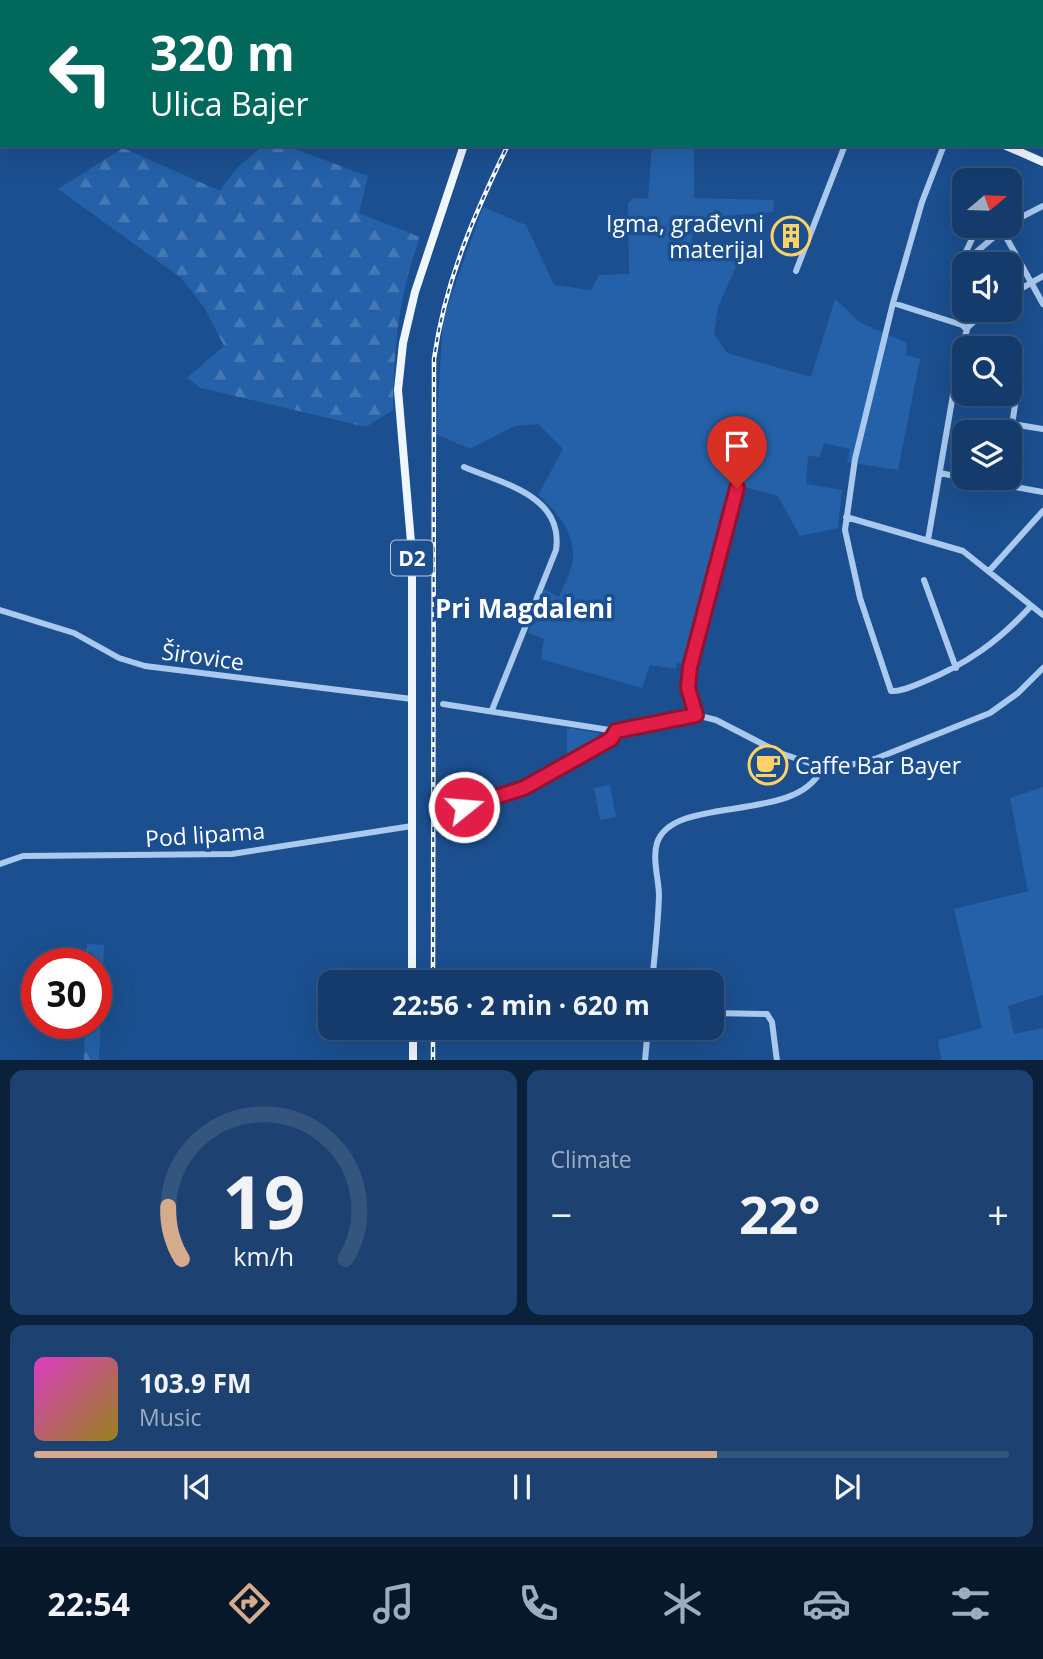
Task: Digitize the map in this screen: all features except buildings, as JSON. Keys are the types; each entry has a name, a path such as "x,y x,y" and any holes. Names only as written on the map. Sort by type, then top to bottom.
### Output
{"main road":[{"name":"D2","path":"412,970 412,554 399,424 400,366 415,292 463,147"},
{"path":"1020,149 1043,162"},
{"path":"413,1040 413,1060"}],"street":[{"path":"796,271 844,147"},
{"path":"943,147 922,202 893,303 855,459 845,530 852,571 891,691 956,668 996,642 1031,606"},
{"path":"1022,217 1043,206"},
{"path":"972,238 964,256 968,259 992,238"},
{"path":"1010,238 1043,304"},
{"path":"1022,288 1043,276"},
{"path":"893,303 967,328"},
{"path":"966,336 967,328 973,322"},
{"path":"928,540 953,406"},
{"path":"1022,426 1043,429"},
{"path":"464,467 540,503 552,513 558,535 556,550 492,710"},
{"path":"940,473 952,475"},
{"path":"1022,486 1043,492"},
{"path":"696,715 688,688 690,667 737,488"},
{"path":"990,570 1043,511"},
{"path":"846,517 963,551 1043,615"},
{"path":"924,580 956,668"},
{"name":"Širovice","path":"0,610 74,633 119,658 145,666 412,699"},
{"path":"443,704 616,731 696,715 716,720 762,746 821,770 847,768 868,762 990,713 1018,693 1043,668"},
{"path":"447,812 524,788 611,739 616,731"},
{"path":"653,970 659,894 655,857 657,843 664,831 679,821 763,804 817,779 821,770"},
{"name":"Pod lipama","path":"0,864 23,856 232,854 412,826"},
{"path":"724,1013 766,1014 772,1022 777,1060"},
{"path":"645,1060 647,1040"}],"green space":[{"path":"262,147 289,147 368,176 359,213 420,237 402,301 393,410 366,427 201,388 187,378 224,346 204,307 180,277 58,189 123,148 220,191 236,169"},
{"path":"652,147 694,147 694,198 774,200 773,212 692,219 692,257 738,262 718,307 714,334 727,353 811,377 835,299 861,323 907,343 906,355 920,359 898,470 847,462 850,449 824,443 820,457 808,456 806,484 842,490 838,528 800,536 778,496 732,484 696,617 687,665 677,663 676,669 650,665 642,688 541,659 544,639 528,633 544,589 559,597 573,559 568,531 558,515 538,495 563,449 538,424 515,426 470,449 436,434 443,319 483,207 526,225 554,285 591,290 599,275 629,274 628,204 633,198 648,199"},
{"path":"567,728 599,733 600,739 567,757"},
{"path":"610,785 616,817 600,820 594,788"},
{"path":"1043,787 1043,995 1008,1006 1014,1034 1043,1028 1043,1060 941,1060 938,1040 982,1028 954,909 1028,891 1010,798"},
{"path":"87,944 104,945 104,948 87,948"},
{"path":"85,1039 100,1039 99,1060 84,1060"}],"railway":[{"path":"433,970 434,359 453,275 507,147"},
{"path":"433,1040 433,1060"}],"place":[{"name":"Igma, građevni materijal","path":"791,236"},
{"name":"Caffe Bar Bayer","path":"768,765"}],"district":[{"name":"Pri Magdaleni","path":"524,608"}],"route":[{"path":"464,807 524,788 577,755 611,739 616,731 696,715 688,688 688,677 737,488"}]}
